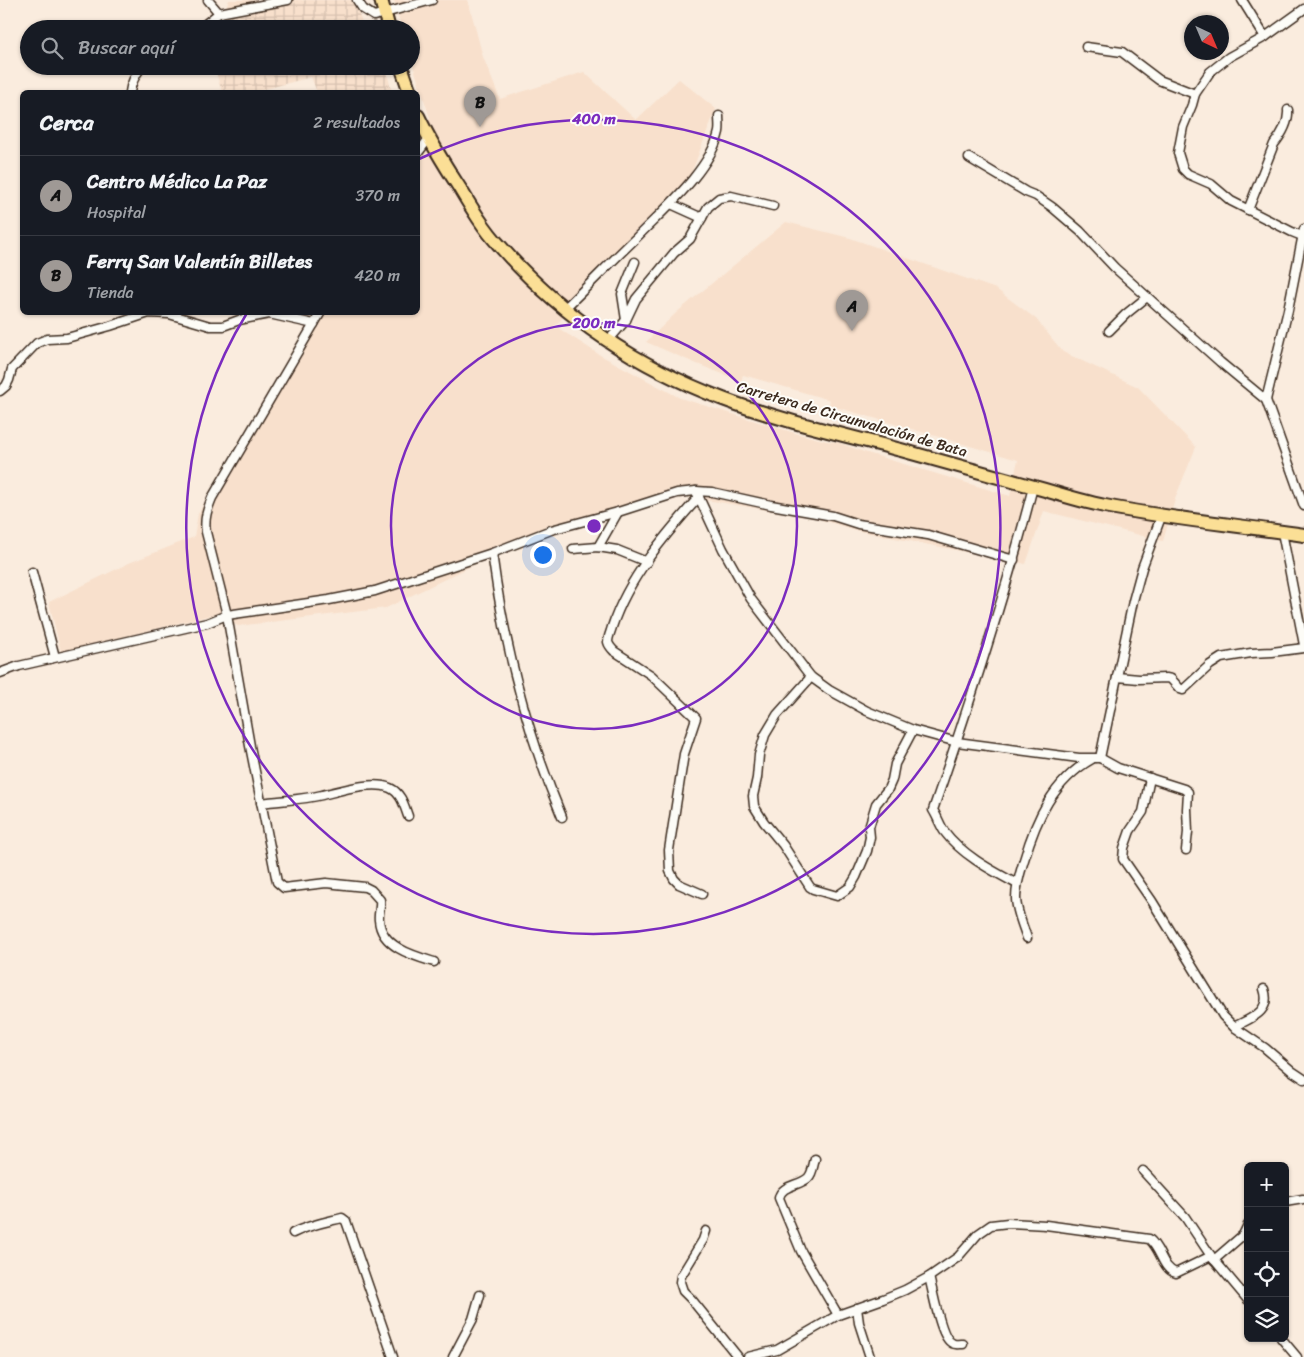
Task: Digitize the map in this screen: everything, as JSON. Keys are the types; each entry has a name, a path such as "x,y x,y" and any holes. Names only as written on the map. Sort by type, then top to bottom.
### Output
{"main road":[{"path":"381,0 386,20"},
{"path":"405,75 409,90"},
{"name":"Carretera de Circunvalación de Bata","path":"420,120 428,138 472,208 498,244 535,284 564,309 608,341 637,360 690,386 725,400 834,434 898,449 1102,505 1161,517 1304,535"}],"street":[{"path":"208,0 219,13"},
{"path":"210,20 219,13 288,0"},
{"path":"357,0 363,9 374,16 432,0"},
{"path":"1242,0 1265,37"},
{"path":"1266,400 1288,310 1303,232 1248,210 1226,198 1211,184 1188,174 1180,163 1178,153 1183,127 1195,94 1203,81 1229,57 1265,37 1304,9"},
{"path":"1086,47 1122,52 1159,80 1195,94"},
{"path":"130,90 136,75"},
{"path":"1248,210 1274,144 1280,136 1288,117 1288,110"},
{"path":"564,309 671,204 698,171 712,149 719,131 719,116"},
{"path":"420,151 428,138"},
{"path":"969,158 1052,207 1080,231 1115,268 1266,400 1304,506"},
{"path":"608,341 626,320 636,298 674,253 690,239 708,207 719,198 731,196 773,206"},
{"path":"671,204 702,218"},
{"path":"626,320 622,294 634,262"},
{"path":"1109,331 1147,296"},
{"path":"0,391 6,386 12,369 36,343 67,338 143,315"},
{"path":"185,315 196,323 223,326 239,320 263,315"},
{"path":"273,315 314,324"},
{"path":"319,315 212,498 204,520 206,532 227,615 274,874 280,886 289,888 326,883 371,890 380,900 380,926 394,946 414,956 434,962"},
{"path":"1017,884 982,865 958,845 944,831 933,810 990,640 1033,487"},
{"path":"0,673 19,666 207,623 227,615 362,594 492,553 551,530 618,512 676,493 697,494 712,492 833,516 858,524 928,535 1014,560"},
{"path":"697,494 624,597 608,640 609,646 614,651 651,675 696,718 684,754 669,850 670,871 674,879 679,884 702,894"},
{"path":"697,494 723,549 751,598 811,677 867,712 913,730 957,742 1066,757 1097,758 1118,768 1184,788 1188,792 1186,850"},
{"path":"598,546 618,512"},
{"path":"1027,938 1016,899 1017,884 1030,838 1048,800 1061,783 1071,772 1097,758 1118,677 1133,601 1142,568 1161,517"},
{"path":"1118,677 1139,679 1166,678 1171,679 1183,690 1210,665 1221,658 1304,647 1282,532"},
{"path":"573,549 598,546 617,550 647,562"},
{"path":"492,553 497,590 524,704 546,778 562,817"},
{"path":"32,572 55,658"},
{"path":"811,677 777,715 764,735 753,796 754,806 764,822 783,845 813,889 837,896 850,887 867,851 870,837 869,827 876,804 888,789 895,764 913,730"},
{"path":"1150,778 1143,812 1130,831 1124,848 1123,859 1152,901 1223,1016 1234,1027 1260,1044 1304,1080"},
{"path":"261,803 321,796 364,786 388,787 395,791 402,799 408,816"},
{"path":"1234,1027 1262,1010 1266,1004 1267,997 1264,989"},
{"path":"815,1158 812,1172 808,1178 783,1190 779,1198 801,1251 838,1315"},
{"path":"1143,1171 1186,1218 1212,1258 1245,1297"},
{"path":"1289,1201 1303,1199"},
{"path":"293,1233 304,1228 342,1218 346,1221 393,1357"},
{"path":"748,1357 779,1354 838,1315 898,1293 929,1277 958,1257 985,1228 992,1225 1008,1223 1046,1225 1149,1239 1156,1246 1173,1273 1212,1258 1244,1233"},
{"path":"706,1231 703,1240 681,1276 680,1282 683,1291 738,1357"},
{"path":"929,1277 944,1333 950,1342 963,1344"},
{"path":"453,1357 472,1319 480,1295"},
{"path":"857,1308 859,1323 870,1357"},
{"path":"1284,1342 1297,1357"}],"shaded area":[{"path":"229,0 306,0 220,20"},
{"path":"306,0 350,0 356,6 361,20 220,20"},
{"path":"394,0 468,0 483,57 500,99 584,72 636,120 679,79 716,109 687,184 555,326 600,355 680,398 795,433 837,442 864,452 1010,496 1018,460 829,405 830,400 743,375 741,381 646,342 676,313 786,222 850,238 996,289 1036,319 1063,352 1138,387 1196,447 1176,496 1163,541 1044,511 1026,564 859,531 815,518 672,496 504,550 386,608 238,626 216,614 61,652 49,602 129,563 194,537 198,514 313,315 420,315 420,140 430,118 416,75 420,75 420,20 400,20"},
{"path":"217,75 387,75 391,90 316,90 311,77 262,90 221,90"}],"place":[{"name":"Ferry San Valentín Billetes","path":"480,127"},
{"name":"Centro Médico La Paz","path":"852,331"}]}
